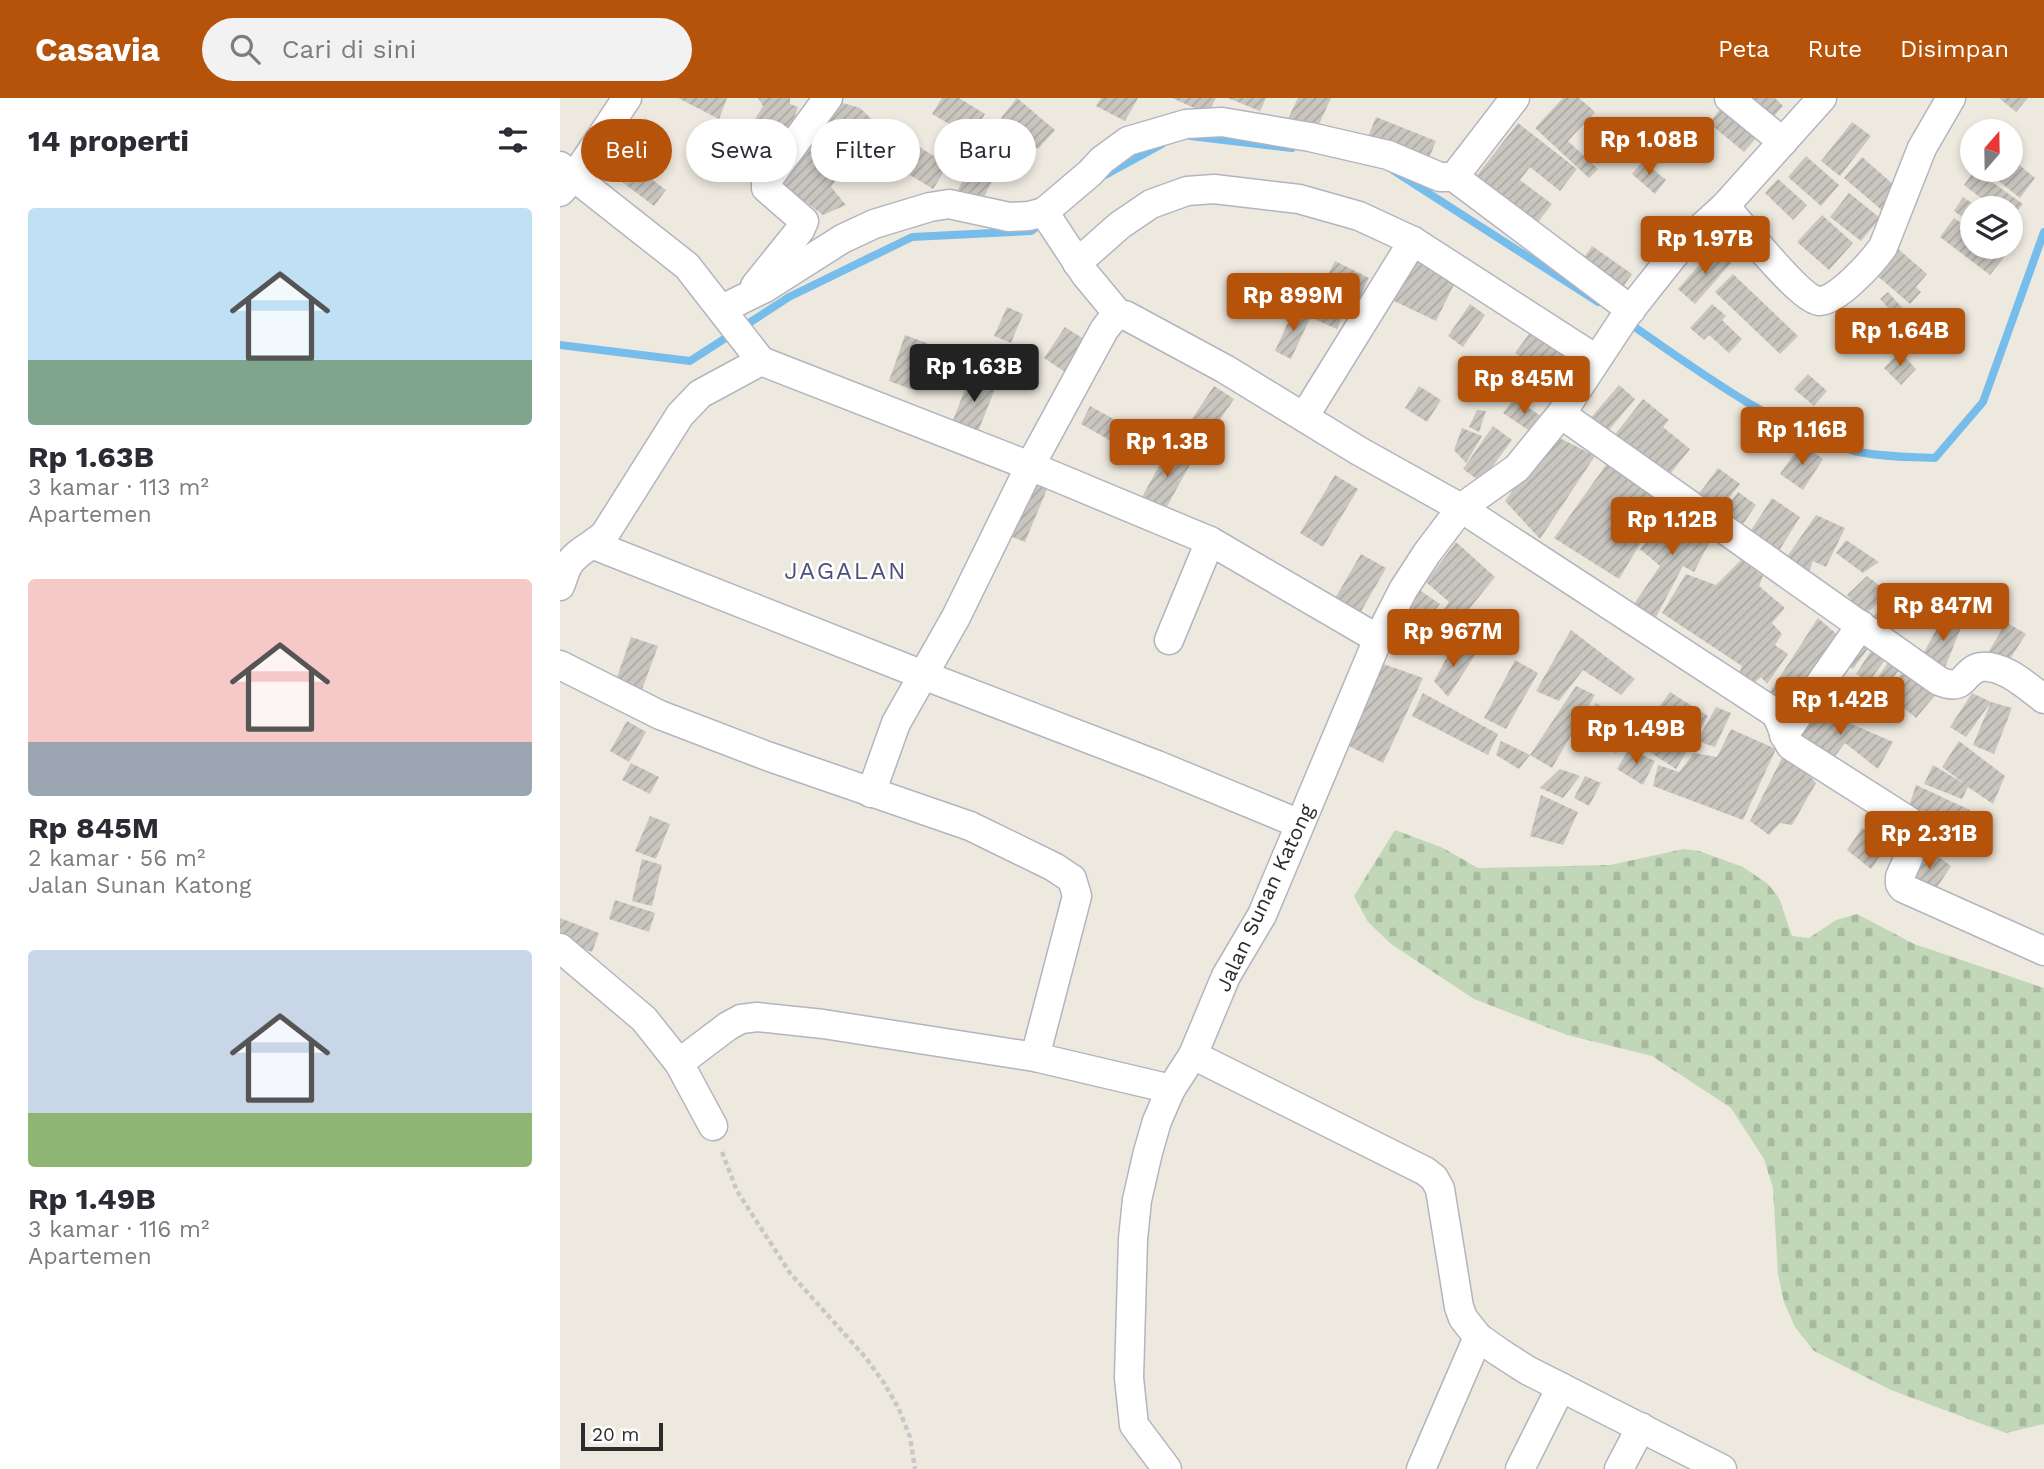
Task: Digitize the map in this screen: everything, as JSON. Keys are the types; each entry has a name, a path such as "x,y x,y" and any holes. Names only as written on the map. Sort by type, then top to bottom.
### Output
{"street":[{"path":"627,98 565,178 687,266 732,308 757,356 1210,541 1378,639"},
{"path":"732,308 800,230 804,221 766,188 765,182 769,173 828,98"},
{"path":"1454,177 1515,98"},
{"path":"1729,98 1783,142"},
{"name":"Jalan Sunan Katong","path":"1167,1469 1134,1425 1129,1366 1133,1239 1137,1200 1157,1121 1171,1089 1193,1055 1226,976 1262,915 1378,639 1403,590 1461,508 1517,468 1561,414 1629,312 1681,246 1725,205 1822,98"},
{"path":"1725,205 1809,297 1816,301 1826,300 1846,287 1875,260 1883,247 1922,148 1951,98"},
{"path":"732,308 842,239 874,224 949,204 1009,217 1046,215 1102,160 1128,141 1186,124 1222,122 1310,137 1388,155 1440,177 1454,177 1629,312"},
{"path":"1073,256 1151,204 1187,191 1255,192 1310,201 1359,216 1413,241 1600,355"},
{"path":"1046,215 1073,256 1119,315"},
{"path":"1304,417 1413,241"},
{"path":"871,793 896,723 956,617 1030,466 1104,330 1112,319 1125,315 1226,369 1461,508 1775,712 1791,746 1909,821 1914,829 1914,838 1900,877 1903,888 2044,951"},
{"path":"560,586 569,564 605,534 680,415 701,394 757,356"},
{"path":"1561,414 1939,681 1950,685 1960,684 1977,668 1985,667 2011,675 2044,699"},
{"path":"1170,640 1210,541"},
{"path":"594,545 1157,765 1300,824"},
{"path":"1784,735 1860,625"},
{"path":"560,665 660,715 767,756 970,826 1064,872 1076,884 1077,895 1035,1057"},
{"path":"560,948 644,1019 679,1063 713,1126"},
{"path":"679,1063 728,1026 741,1019 757,1017 823,1024 1035,1057 1171,1089"},
{"path":"1193,1055 1402,1157 1434,1178 1440,1189 1459,1307 1463,1318 1478,1337 1527,1370 1723,1469"},
{"path":"1421,1469 1478,1337"},
{"path":"1520,1469 1561,1387"},
{"path":"1619,1469 1640,1427"}],"path":[{"path":"713,1126 737,1191 790,1273 866,1357 898,1406 910,1437 915,1469"}],"green space":[{"path":"1395,830 1441,847 1478,868 1610,865 1684,849 1699,851 1743,867 1768,884 1779,898 1792,936 1809,938 1836,920 1857,914 1914,944 2044,988 2044,1424 2006,1433 1891,1390 1814,1351 1795,1327 1784,1302 1778,1274 1773,1188 1764,1159 1731,1108 1652,1056 1567,1035 1474,999 1391,944 1368,922 1354,896"}],"building":[{"path":"678,98 727,98 719,119"},
{"path":"758,98 790,98 790,104 798,107 794,119 755,119 763,106"},
{"path":"942,98 959,98 985,114 982,119 940,119 932,114"},
{"path":"1017,98 1055,130 1038,149 1036,119 1001,118"},
{"path":"1101,98 1138,98 1125,121 1096,106"},
{"path":"1172,98 1216,98 1208,114"},
{"path":"1228,98 1266,98 1260,111"},
{"path":"1298,98 1331,98 1315,133 1287,121"},
{"path":"1563,98 1579,98 1595,112 1568,141 1598,169 1589,178 1535,128"},
{"path":"1739,98 1775,98 1783,106 1767,124"},
{"path":"1999,98 2028,98 2016,112"},
{"path":"832,100 860,108 871,119 818,119"},
{"path":"1726,102 1762,131 1744,152 1709,123"},
{"path":"1376,117 1436,141 1426,166 1366,142"},
{"path":"1852,122 1871,136 1840,176 1821,161"},
{"path":"1518,123 1577,169 1560,191 1530,167 1520,180 1552,204 1531,231 1470,184"},
{"path":"811,128 811,182 834,182 831,187 846,205 823,215 779,182 797,182 797,147"},
{"path":"920,147 934,156 934,182 937,182 933,189 920,181"},
{"path":"1806,156 1839,185 1821,206 1788,177"},
{"path":"1862,157 1902,192 1884,212 1844,178"},
{"path":"1643,161 1666,180 1655,194 1632,174"},
{"path":"2023,168 2035,178 2022,196 2018,196 2000,182 2023,182"},
{"path":"1778,179 1807,205 1793,220 1765,193"},
{"path":"622,182 655,182 666,190 654,206"},
{"path":"962,182 991,182 982,202 958,190"},
{"path":"1966,182 1992,182 2012,196 1978,196 1964,185"},
{"path":"1849,193 1880,218 1861,241 1830,217"},
{"path":"1960,202 1960,215 1954,211"},
{"path":"1822,215 1853,243 1829,270 1797,242"},
{"path":"1954,218 1960,222 1960,252 1940,237"},
{"path":"1592,246 1632,274 1623,287 1583,259"},
{"path":"1715,247 1732,262 1695,304 1678,289"},
{"path":"1896,247 1927,274 1916,287 1921,292 1910,304 1874,273"},
{"path":"1410,253 1458,276 1436,321 1388,298"},
{"path":"1969,259 2003,259 1990,275"},
{"path":"1335,261 1369,278 1358,301 1323,284"},
{"path":"1733,274 1798,336 1780,354 1715,292"},
{"path":"1888,292 1908,314 1901,321 1880,299"},
{"path":"1325,300 1345,310 1337,329 1316,320"},
{"path":"1470,304 1485,315 1463,347 1448,336"},
{"path":"1712,304 1726,316 1722,320 1742,339 1729,353 1709,335 1704,340 1690,328"},
{"path":"1007,307 1023,314 1011,343 994,336"},
{"path":"1295,307 1312,314 1291,359 1275,351"},
{"path":"1537,323 1570,347 1548,377 1515,353"},
{"path":"1065,327 1090,343 1068,374 1044,358"},
{"path":"905,335 929,344 913,390 889,381"},
{"path":"1900,352 1916,369 1901,385 1884,368"},
{"path":"971,374 997,384 977,434 952,423"},
{"path":"1808,374 1827,391 1814,406 1794,389"},
{"path":"1619,385 1635,399 1605,435 1589,420"},
{"path":"1214,386 1234,399 1206,440 1186,428"},
{"path":"1419,386 1441,400 1427,422 1405,408"},
{"path":"1514,398 1544,418 1534,434 1503,413"},
{"path":"1643,399 1669,420 1663,427 1690,449 1670,474 1643,453 1640,457 1613,437"},
{"path":"1090,406 1128,427 1118,445 1081,424"},
{"path":"1477,410 1486,411 1479,432 1469,427"},
{"path":"1493,426 1512,440 1481,482 1463,469"},
{"path":"1462,428 1482,436 1466,463 1454,450"},
{"path":"1552,434 1595,456 1540,539 1505,501"},
{"path":"1801,444 1823,459 1803,490 1780,474"},
{"path":"1169,448 1192,461 1165,510 1142,497"},
{"path":"1608,462 1665,502 1619,579 1554,538"},
{"path":"1718,468 1740,484 1717,513 1696,498"},
{"path":"1335,475 1358,489 1323,547 1300,533"},
{"path":"1026,478 1048,487 1025,542 1003,533"},
{"path":"1738,492 1756,505 1739,530 1720,517"},
{"path":"1772,498 1800,517 1777,554 1748,535"},
{"path":"1676,508 1714,534 1694,572 1683,566 1656,617 1634,604 1660,566 1640,549"},
{"path":"1816,515 1845,528 1826,567 1813,561 1805,583 1782,564"},
{"path":"1846,540 1879,562 1863,573 1836,553"},
{"path":"1456,542 1495,577 1453,629 1440,615 1449,602 1426,582"},
{"path":"1361,554 1386,568 1359,615 1334,600"},
{"path":"1741,560 1763,576 1759,586 1785,608 1772,623 1782,634 1775,645 1788,654 1767,684 1761,677 1748,688 1737,679 1742,666 1662,613 1686,574 1716,585"},
{"path":"1867,576 1888,592 1865,616 1847,595"},
{"path":"1901,586 1918,599 1887,637 1871,619"},
{"path":"1418,589 1440,604 1405,646 1389,632"},
{"path":"1818,618 1840,637 1789,706 1770,692"},
{"path":"1941,621 1962,625 1944,670 1923,654"},
{"path":"2006,622 2026,634 2004,668 1984,660"},
{"path":"1571,630 1635,679 1621,695 1583,670 1559,701 1536,691"},
{"path":"631,637 658,646 640,695 614,686"},
{"path":"1856,639 1869,647 1853,669 1842,662"},
{"path":"1455,643 1475,655 1448,697 1434,681"},
{"path":"1873,648 1885,660 1869,682 1856,674"},
{"path":"1515,660 1538,673 1506,729 1484,718"},
{"path":"1375,661 1423,678 1383,763 1343,743"},
{"path":"1888,663 1899,670 1879,695 1871,687"},
{"path":"1903,671 1938,692 1916,718 1887,694"},
{"path":"1831,680 1864,693 1845,710 1819,695"},
{"path":"1576,686 1595,695 1552,768 1530,755"},
{"path":"1670,692 1708,716 1676,769 1634,742"},
{"path":"1423,693 1498,734 1488,755 1412,716"},
{"path":"1972,693 1991,702 1966,737 1950,727"},
{"path":"1991,702 2012,708 1994,754 1973,745"},
{"path":"1596,703 1637,727 1616,753 1579,735"},
{"path":"1810,706 1893,742 1878,769 1845,743 1832,760 1792,731"},
{"path":"1716,707 1731,713 1715,747 1697,741"},
{"path":"627,721 646,732 629,762 610,751"},
{"path":"1731,729 1776,749 1743,820 1653,786 1658,765 1679,772 1694,753 1717,757"},
{"path":"1501,741 1530,755 1519,769 1496,755"},
{"path":"1959,741 2005,776 1993,804 1968,787 1962,799 1924,784 1933,765 1965,784 1942,767"},
{"path":"1629,749 1655,761 1643,785 1617,769"},
{"path":"1783,756 1801,766 1816,783 1792,825 1780,823 1769,835 1750,821"},
{"path":"631,763 659,777 650,794 622,780"},
{"path":"1560,769 1580,776 1563,798 1540,788"},
{"path":"1585,776 1601,783 1589,806 1574,798"},
{"path":"1916,785 1970,810 1961,833 1908,809"},
{"path":"1541,795 1578,812 1563,845 1530,836"},
{"path":"650,816 670,824 656,859 635,851"},
{"path":"1862,828 1889,843 1871,869 1847,850"},
{"path":"1925,847 1951,866 1930,898 1908,872"},
{"path":"642,859 662,865 652,906 632,901"},
{"path":"615,900 655,913 649,932 609,919"},
{"path":"560,918 599,933 592,952 560,940"}],"waterway":[{"path":"1190,136 1292,148"},
{"path":"1105,175 1162,144"},
{"path":"1394,171 1598,302"},
{"path":"560,345 690,361 789,297 912,237 1031,231 1039,225"},
{"path":"1626,321 1765,413 1824,441 1854,451 1884,456 1935,458 1983,402 2044,232"}],"district":[{"name":"JAGALAN","path":"846,571"}]}
